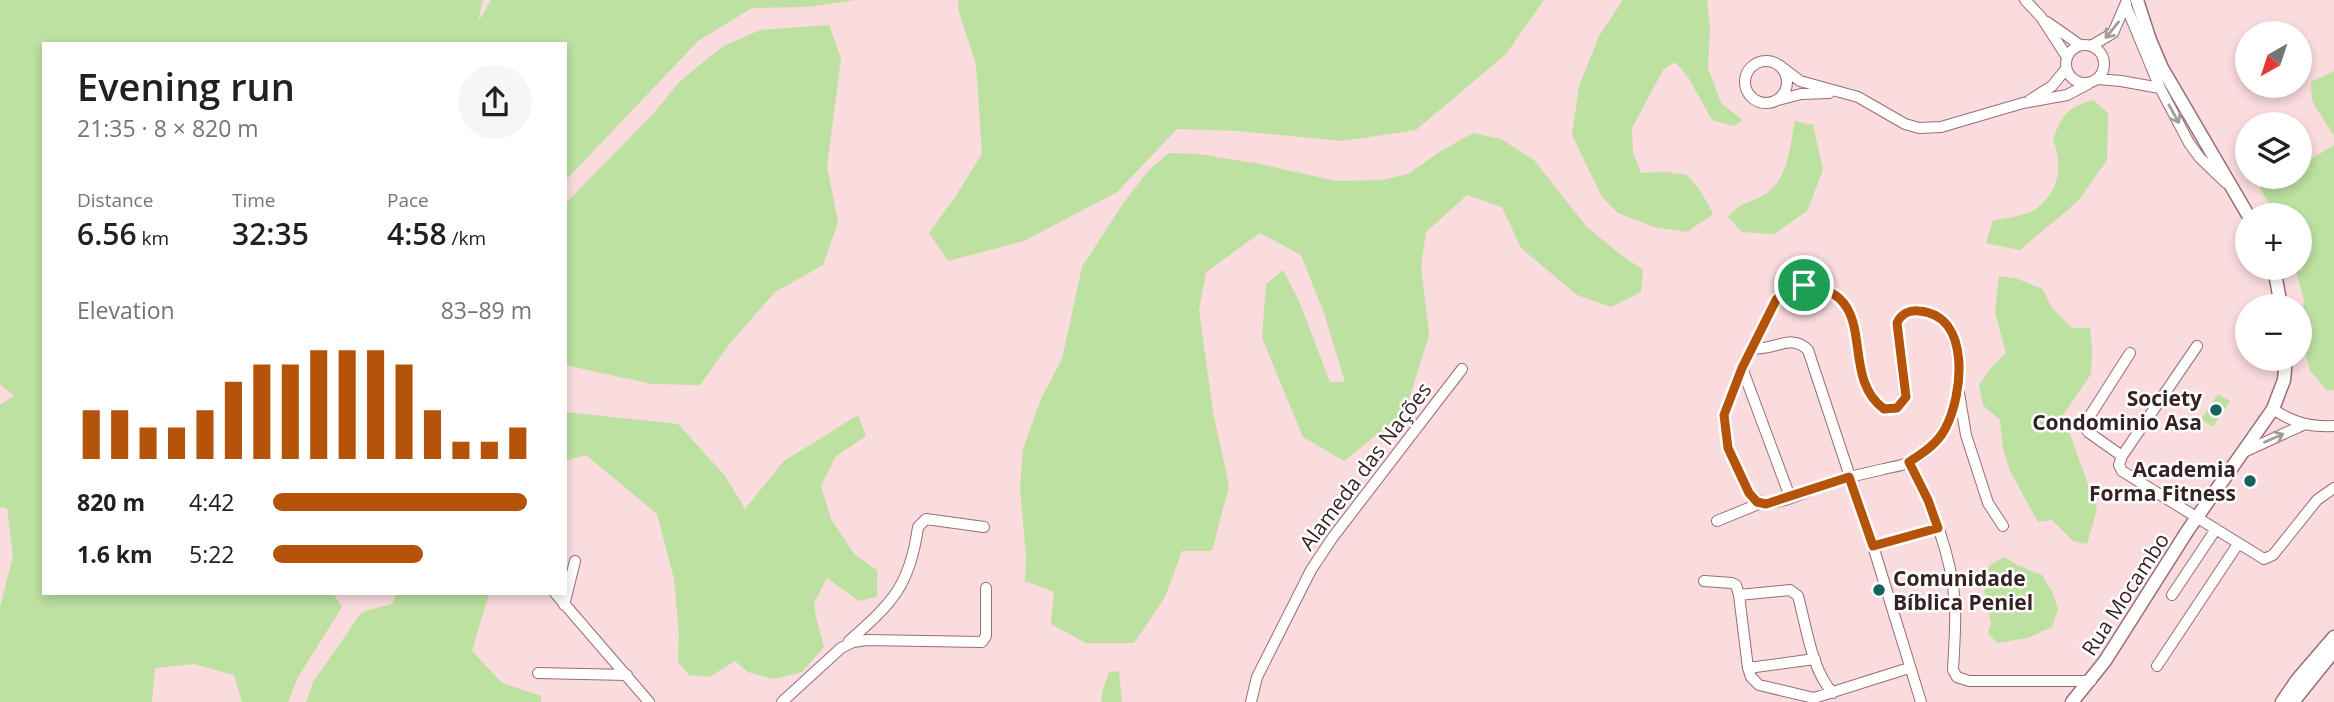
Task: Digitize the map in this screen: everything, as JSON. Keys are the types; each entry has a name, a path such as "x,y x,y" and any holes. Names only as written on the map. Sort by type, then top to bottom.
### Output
{"main road":[{"path":"2130,2 2155,55 2241,203"},
{"name":"Rua Mocambo","path":"2072,702 2091,681 2196,518 2246,451 2273,409 2285,371"},
{"path":"2283,702 2297,680 2334,637"},
{"path":"2293,702 2334,651"}],"street":[{"path":"2025,0 2041,17 2067,57"},
{"path":"2091,46 2113,33 2130,2"},
{"path":"2130,2 2160,88 2200,158 2232,189"},
{"path":"1840,93 1813,92 1763,103 1747,92 1745,78 1747,72 1758,62 1772,62 1800,81 1858,97 1905,124 1919,128 1941,127 2023,103 2067,95 2093,81 2104,69 2104,57 2096,48 2080,45 2041,17"},
{"path":"2080,45 2067,57 2066,69 2072,79 2160,88"},
{"path":"1776,100 1782,96 1787,84 1787,77 1779,65"},
{"path":"2023,103 2043,92 2066,69"},
{"path":"1717,521 1761,503 1775,502 1849,477 1909,462 1928,450 1945,430 1958,385 1959,355 1947,323 1927,312 1914,310 1902,316 1897,323 1906,397 1897,408 1884,409 1871,395 1861,370 1848,306 1820,286 1793,286 1780,295 1742,368 1724,415 1728,448 1749,493 1761,503"},
{"path":"1752,348 1758,350 1793,341 1808,350 1921,702"},
{"path":"2197,346 2121,458 2120,469 2264,559 2273,555 2318,500 2334,488"},
{"path":"2121,458 2088,432 2084,425 2130,353"},
{"path":"1742,368 1790,497"},
{"name":"Alameda das Nações","path":"1251,702 1257,677 1311,570 1333,537 1462,369"},
{"path":"1958,385 1966,435 1989,503 2003,526"},
{"path":"2273,409 2303,425 2334,426"},
{"path":"2246,451 2303,425"},
{"path":"1909,462 1928,500 1938,528 1953,586 1953,670 1957,677 1969,681 2091,681"},
{"path":"782,702 885,610 900,589 911,564 921,522 926,519 984,527"},
{"path":"1873,546 1938,528"},
{"path":"2172,595 2216,529"},
{"path":"2157,666 2238,544"},
{"path":"567,593 575,561"},
{"path":"1703,581 1734,583 1739,595 1748,668 1751,677 1759,685 1814,698 1909,668"},
{"path":"846,644 867,640 982,642 986,636 986,588"},
{"path":"1739,595 1790,590 1798,596 1815,659 1823,681 1833,693"},
{"path":"556,595 649,702"},
{"path":"564,605 566,595"},
{"path":"1748,668 1815,659"},
{"path":"538,673 627,675"}],"green space":[{"path":"0,0 483,0 478,22 491,0 856,0 808,7 752,8 698,41 567,179 567,42 42,42 42,595 334,595 342,607 298,677 288,702 242,702 234,675 194,664 155,668 152,702 0,702 0,607 13,556 7,508 0,507 0,405 14,396 0,384"},
{"path":"958,0 1544,0 1506,54 1416,130 1343,141 1238,131 1177,129 1117,192 1024,241 948,261 929,233 982,154 976,64 959,12"},
{"path":"1623,0 1707,0 1710,29 1708,68 1721,103 1742,120 1734,126 1712,120 1688,77 1675,62 1663,70 1632,128 1633,153 1641,173 1687,175 1700,190 1713,214 1687,232 1654,227 1618,213 1602,197 1572,135 1579,86 1599,36"},
{"path":"829,25 841,58 827,166 838,222 823,265 775,292 731,342 700,385 652,384 567,365 567,202 653,114 680,81 722,47 760,30"},
{"path":"2334,71 2334,136 2312,101 2312,82"},
{"path":"2093,100 2108,113 2107,160 2078,201 2020,250 1986,243 1993,221 2032,211 2050,194 2055,186 2058,168 2053,139 2056,131 2067,113"},
{"path":"1795,121 1813,125 1823,170 1807,211 1774,234 1742,232 1728,217 1739,207 1770,191 1777,183 1789,154"},
{"path":"1473,133 1501,139 1534,160 1586,226 1643,270 1641,292 1611,307 1577,295 1521,248 1502,207 1467,195 1426,232 1421,266 1429,335 1405,412 1344,461 1303,437 1262,338 1266,284 1283,270 1299,301 1330,382 1345,382 1324,313 1301,255 1260,233 1206,272 1199,310 1213,412 1229,486 1212,551 1182,551 1165,597 1134,643 1086,643 1051,624 1054,592 1025,581 1026,557 1020,488 1023,449 1041,399 1062,359 1082,267 1122,205 1148,171 1169,153 1198,154 1336,181 1383,180 1408,174"},
{"path":"2334,145 2334,390 2327,391 2311,371 2312,294 2302,294 2298,280 2312,280 2312,203 2268,203 2261,189 2312,189 2313,158"},
{"path":"1999,276 2018,279 2042,289 2053,309 2072,328 2090,328 2091,374 2063,415 2097,509 2087,544 2073,541 2052,520 2038,522 2010,471 2003,448 2000,420 1983,405 1979,385 2006,353 1995,312"},
{"name":"Society Condominio Asa","path":"2218,394 2230,401 2213,427 2201,419"},
{"path":"567,412 678,424 725,476 745,509 784,461 858,415 866,436 836,456 821,486 831,519 855,555 877,570 877,597 859,601 827,578 814,603 824,647 802,672 773,679 748,672 735,661 709,677 689,675 678,662 679,635 674,579 657,514 586,455 567,460"},
{"path":"2005,557 2042,575 2058,609 2052,627 2027,638 1997,643 1988,633 1991,623 1982,579 1991,564"},
{"path":"396,595 488,595 472,651 502,683 541,696 541,702 306,702 313,682 362,612 392,604"},
{"path":"1119,671 1122,702 1101,702 1109,672"}],"place":[{"name":"Society Condominio Asa","path":"2216,410"},
{"name":"Academia Forma Fitness","path":"2250,481"},
{"name":"Comunidade Bíblica Peniel","path":"1879,590"}],"route":[{"path":"1804,285 1820,286 1848,306 1861,370 1871,395 1884,409 1897,408 1906,397 1897,323 1900,318 1914,310 1936,315 1947,323 1959,355 1954,406 1945,430 1937,440 1928,450 1909,462 1928,500 1938,528 1873,546 1849,477 1766,504 1757,502 1749,493 1728,448 1724,415 1742,368 1776,300 1788,288 1804,285"}]}
